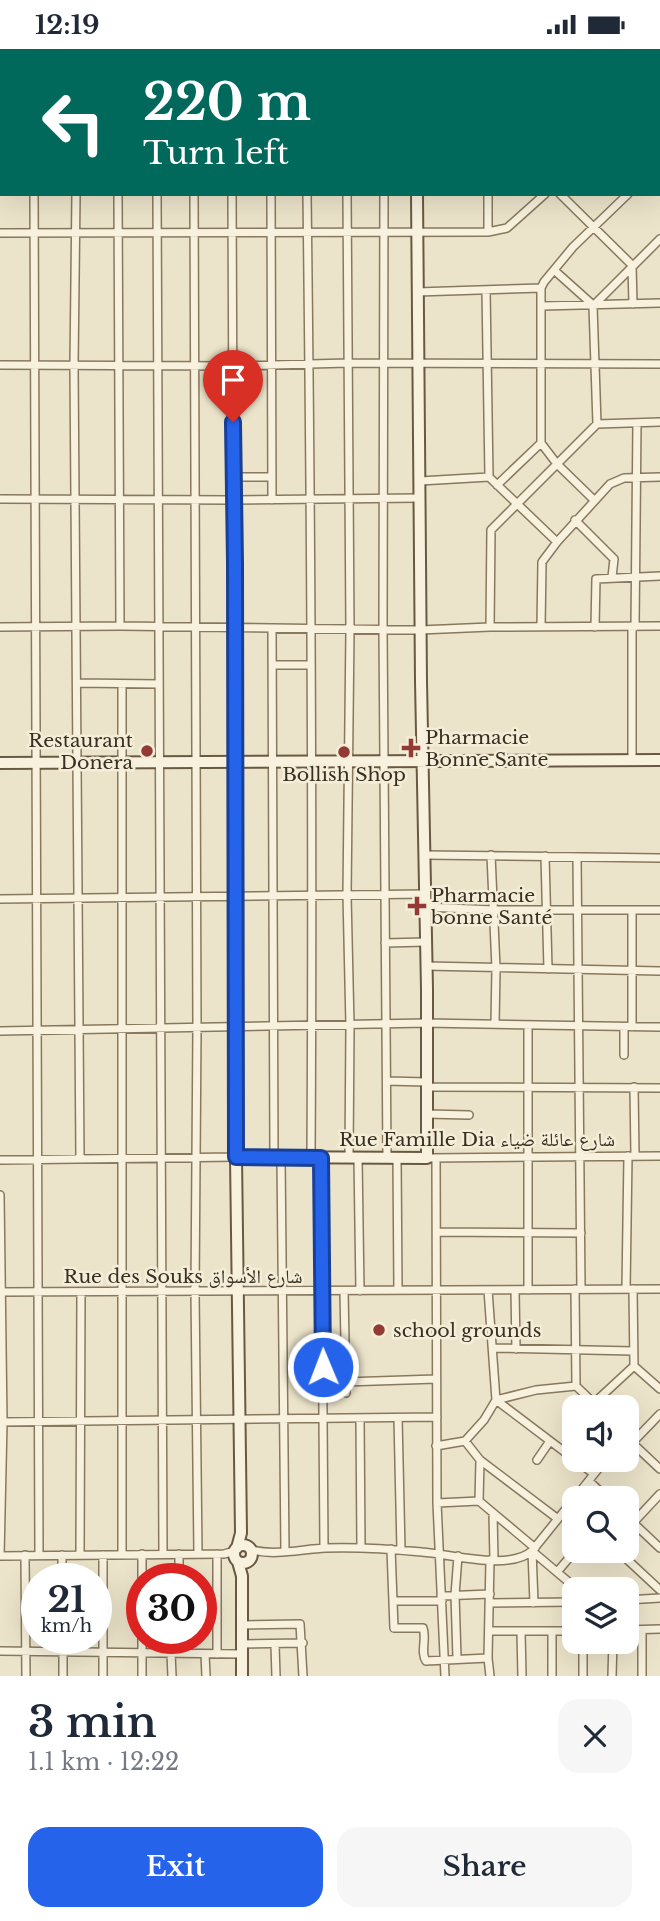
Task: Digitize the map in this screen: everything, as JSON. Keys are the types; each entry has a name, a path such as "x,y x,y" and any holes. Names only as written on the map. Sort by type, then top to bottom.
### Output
{"street":[{"path":"34,196 34,627 40,1159 39,1555"},
{"path":"76,196 74,366 80,1159"},
{"path":"118,196 120,626"},
{"path":"157,196 163,1554"},
{"path":"194,196 197,898 195,1292 198,1554"},
{"path":"232,196 235,1027 242,1676"},
{"path":"271,196 272,500"},
{"path":"307,196 313,761 312,1026 322,1291 324,1548"},
{"path":"347,196 350,630 347,895 360,1291"},
{"path":"384,196 383,629 387,1081 398,1290"},
{"path":"417,196 420,630 426,894 426,1114 437,1231 437,1503 445,1676"},
{"path":"488,196 488,232"},
{"path":"0,233 417,230 488,232 507,228 543,196"},
{"path":"562,196 632,265 633,304"},
{"path":"594,500 556,464 541,443 541,288 554,270 626,196"},
{"path":"597,423 593,306 660,239"},
{"path":"554,270 593,306"},
{"path":"417,292 541,288"},
{"path":"486,290 489,477 557,542"},
{"path":"542,306 660,303"},
{"path":"0,365 660,364"},
{"path":"632,760 637,422"},
{"path":"490,627 490,531 597,423 660,422"},
{"path":"497,485 541,443"},
{"path":"233,477 272,477"},
{"path":"420,481 489,477"},
{"path":"541,627 542,562 557,542 594,500 617,479 660,477"},
{"path":"0,499 234,501 420,498"},
{"path":"575,520 614,559 612,577"},
{"path":"595,627 595,582 599,577 660,576"},
{"path":"0,627 420,630 660,626"},
{"path":"272,628 274,1027 282,1291 285,1551"},
{"path":"273,665 310,665"},
{"path":"76,683 159,684"},
{"path":"122,684 122,1555"},
{"path":"0,762 660,759"},
{"path":"425,855 660,858"},
{"path":"491,855 496,968 495,1024"},
{"path":"545,856 548,969"},
{"path":"577,857 580,1233 575,1351 576,1386 585,1395"},
{"path":"0,899 426,894"},
{"path":"425,907 545,911 660,910"},
{"path":"624,1055 632,971 632,909"},
{"path":"386,943 426,942"},
{"path":"426,966 660,971"},
{"path":"0,1031 426,1023 660,1027"},
{"path":"528,1025 528,1290"},
{"path":"387,1081 426,1085 660,1088"},
{"path":"634,1087 629,1289 634,1366 660,1389"},
{"path":"426,1114 469,1115"},
{"name":"Rue Famille Dia شارع عائلة ضياء","path":"0,1160 660,1156"},
{"path":"0,1195 0,1556 241,1554 361,1548 440,1553 492,1560 519,1559 533,1549 562,1515"},
{"path":"437,1231 580,1233"},
{"name":"Rue des Souks شارع الأسواق","path":"1,1292 660,1289"},
{"path":"436,1446 465,1441 484,1420 496,1400 488,1290"},
{"path":"515,1290 516,1349"},
{"path":"344,1291 346,1393"},
{"path":"80,1555 81,1292"},
{"path":"494,1348 633,1351"},
{"path":"606,1395 634,1366"},
{"path":"345,1382 436,1379"},
{"path":"496,1400 536,1389 576,1386"},
{"path":"496,1400 562,1450"},
{"path":"639,1431 660,1413"},
{"path":"398,1417 401,1550"},
{"path":"1,1422 437,1417"},
{"path":"360,1418 361,1548"},
{"path":"465,1441 480,1460 558,1519"},
{"path":"537,1460 550,1441"},
{"path":"639,1449 660,1469"},
{"path":"479,1501 480,1460"},
{"path":"586,1472 598,1486"},
{"path":"585,1486 595,1472"},
{"path":"639,1517 660,1494"},
{"path":"437,1503 479,1501 564,1577"},
{"path":"490,1676 488,1658 493,1513"},
{"path":"639,1528 660,1548"},
{"path":"391,1549 394,1628 421,1627 425,1635 424,1659 488,1658"},
{"path":"533,1549 534,1603"},
{"path":"142,1554 142,1563"},
{"path":"179,1554 179,1563"},
{"path":"241,1554 217,1654 303,1643"},
{"path":"25,1555 25,1563"},
{"path":"62,1555 62,1563"},
{"path":"103,1555 103,1563"},
{"path":"457,1658 458,1556"},
{"path":"558,1571 565,1563"},
{"path":"631,1563 660,1590"},
{"path":"393,1601 456,1595 534,1603 562,1602"},
{"path":"639,1599 660,1598"},
{"path":"242,1625 300,1624 303,1676"},
{"path":"639,1630 660,1629"},
{"path":"489,1631 562,1631"},
{"path":"552,1631 552,1676"},
{"path":"521,1632 522,1676"},
{"path":"425,1635 444,1634"},
{"path":"275,1645 276,1676"},
{"path":"0,1651 21,1651"},
{"path":"26,1654 26,1676"},
{"path":"63,1654 63,1676"},
{"path":"103,1654 103,1676"},
{"path":"142,1654 142,1676"},
{"path":"172,1654 172,1676"},
{"path":"205,1654 206,1676"},
{"path":"583,1654 583,1676"},
{"path":"612,1676 613,1654"},
{"path":"638,1654 642,1676"}],"place":[{"name":"Pharmacie Bonne Sante","path":"411,748"},
{"name":"Restaurant Donera","path":"147,751"},
{"name":"Bollish Shop","path":"344,752"},
{"name":"Pharmacie bonne Santé","path":"417,906"},
{"name":"school grounds","path":"379,1330"}],"route":[{"path":"233,422 236,1157 321,1158 323,1367"}]}
